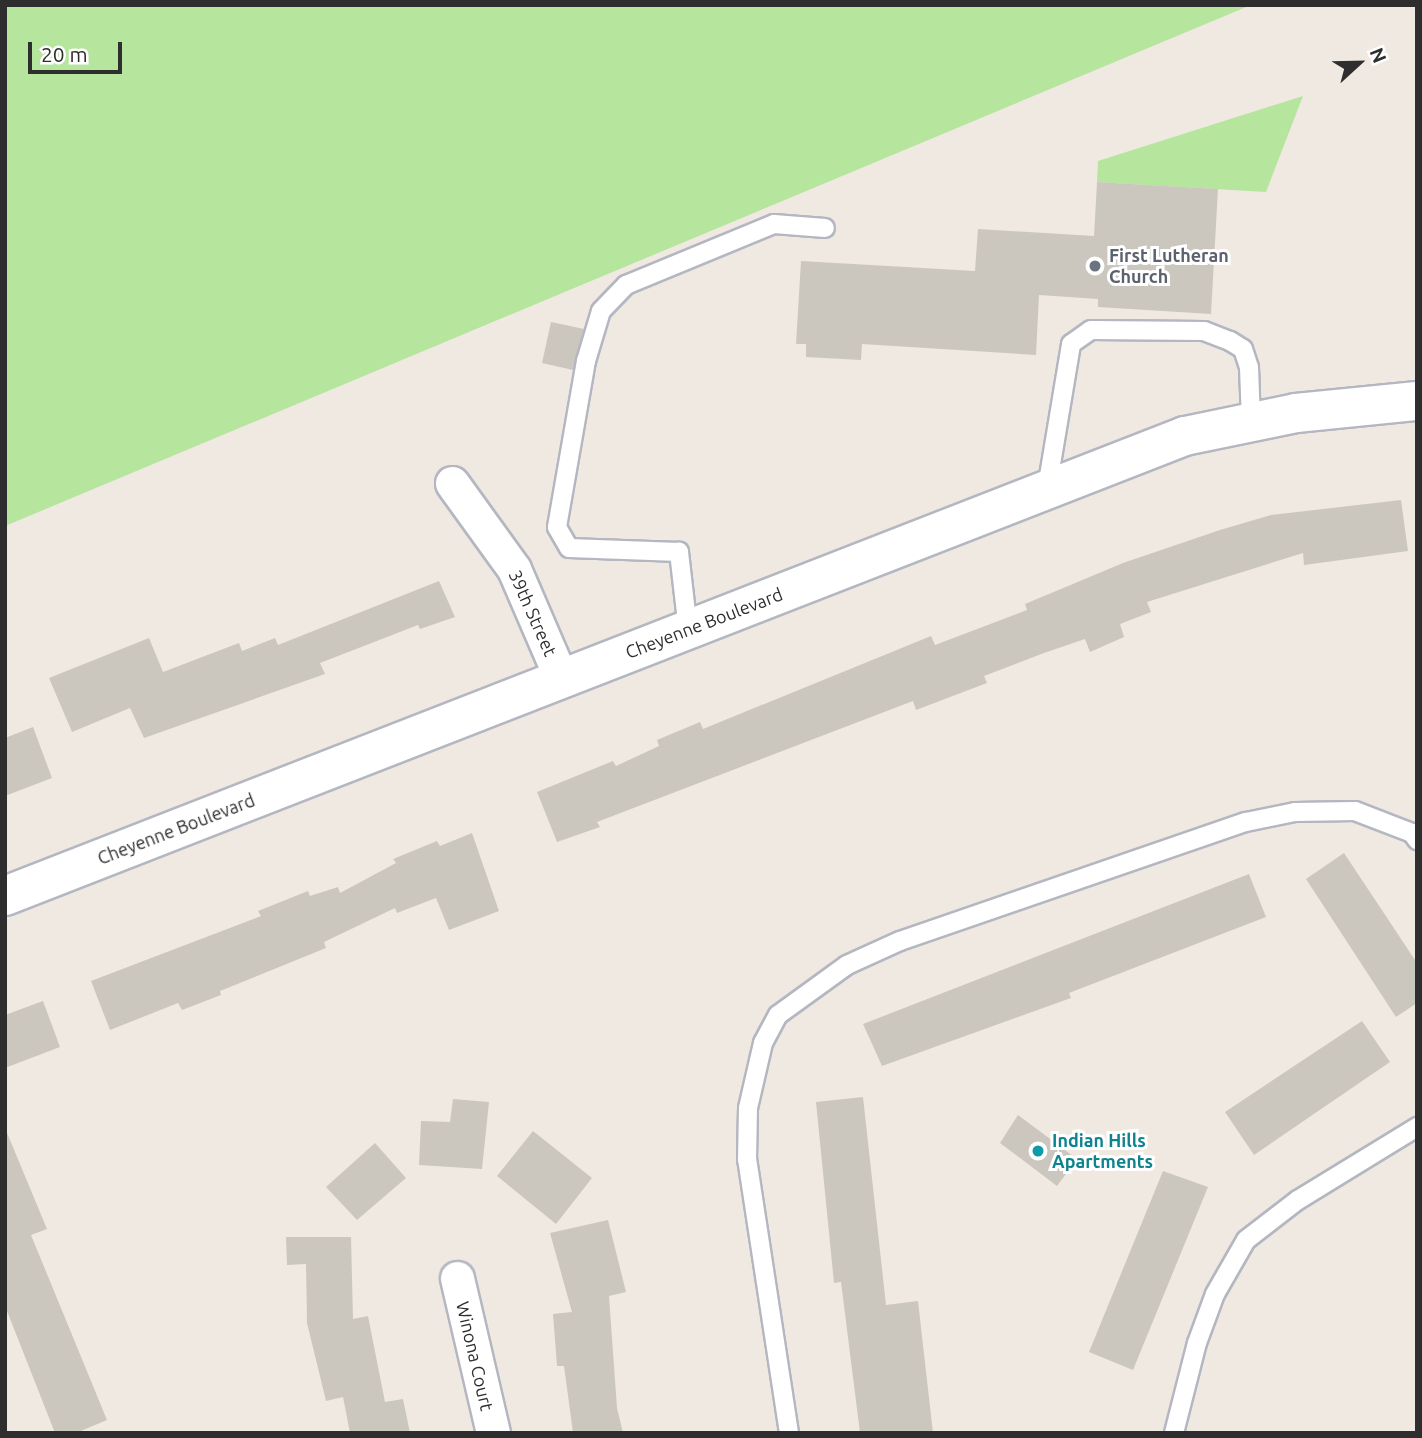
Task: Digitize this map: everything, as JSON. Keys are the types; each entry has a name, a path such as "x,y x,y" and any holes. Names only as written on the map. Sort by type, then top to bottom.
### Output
{"street":[{"name":"Cheyenne Boulevard","path":"5,896 1185,436 1251,421 1417,401"},
{"name":"39th Street","path":"452,483 514,569 561,678"},
{"name":"Winona Court","path":"457,1279 493,1433"}],"lane":[{"path":"688,630 680,552 569,548 557,527 586,361 601,311 626,285 774,224 825,228"},
{"path":"1047,488 1071,344 1091,330 1204,331 1230,341 1243,349 1249,366 1251,421"},
{"path":"789,1433 747,1160 748,1108 763,1043 778,1015 847,965 900,941 1246,822 1295,812 1355,811 1412,833 1417,840"},
{"path":"1174,1433 1201,1331 1221,1282 1246,1240 1298,1200 1417,1127"}],"green space":[{"path":"5,5 1251,5 5,526"},
{"path":"1303,96 1266,192 1097,182 1098,161"}],"building":[{"name":"First Lutheran Church","path":"1097,182 1218,189 1211,314 1098,307 1098,299 1039,295 1036,355 862,344 861,360 806,357 806,344 796,344 801,261 975,271 978,229 1094,236"},
{"path":"551,322 584,329 573,370 542,363"},
{"path":"1401,500 1408,551 1304,565 1303,553 1147,602 1151,612 1120,624 1124,637 1090,652 1085,639 1044,653 984,676 987,683 916,710 913,701 597,822 600,827 557,842 537,792 613,761 616,766 659,746 657,740 700,722 703,729 931,636 935,645 1027,610 1025,604 1123,563 1220,530 1271,515"},
{"path":"439,581 455,617 420,629 418,625 320,663 325,674 144,738 130,708 72,732 49,678 149,638 163,672 239,643 242,651 275,638 278,645"},
{"path":"33,727 52,778 5,796 5,738"},
{"path":"472,833 499,911 449,930 436,898 397,913 395,908 324,942 326,948 220,991 221,995 182,1010 178,1003 110,1030 91,981 261,916 258,911 308,891 310,896 338,887 340,893 396,863 393,859 437,841 440,846"},
{"path":"1344,853 1417,963 1417,1003 1396,1017 1306,879"},
{"path":"1249,874 1266,917 1069,993 1071,998 882,1066 863,1024"},
{"path":"43,1001 60,1047 5,1068 5,1015"},
{"path":"1362,1021 1390,1062 1254,1155 1225,1112"},
{"path":"863,1097 886,1305 918,1301 933,1433 860,1433 841,1282 834,1283 816,1102"},
{"path":"453,1099 489,1102 482,1169 419,1165 421,1121 450,1122"},
{"name":"Indian Hills Apartments","path":"1018,1115 1077,1159 1057,1186 1000,1143"},
{"path":"5,1128 47,1229 31,1235 107,1420 76,1433 55,1433 5,1306"},
{"path":"533,1131 592,1178 556,1224 497,1176"},
{"path":"375,1143 406,1178 357,1220 326,1187"},
{"path":"1163,1171 1208,1187 1133,1370 1089,1352"},
{"path":"608,1220 626,1292 609,1296 617,1408 623,1433 573,1433 564,1366 557,1366 553,1314 572,1312 550,1233"},
{"path":"286,1237 351,1237 353,1319 368,1316 385,1402 403,1399 410,1433 350,1433 343,1397 326,1401 307,1323 306,1264 287,1265"}],"place":[{"name":"First Lutheran Church","path":"1095,266"},
{"name":"Indian Hills Apartments","path":"1038,1151"}]}
